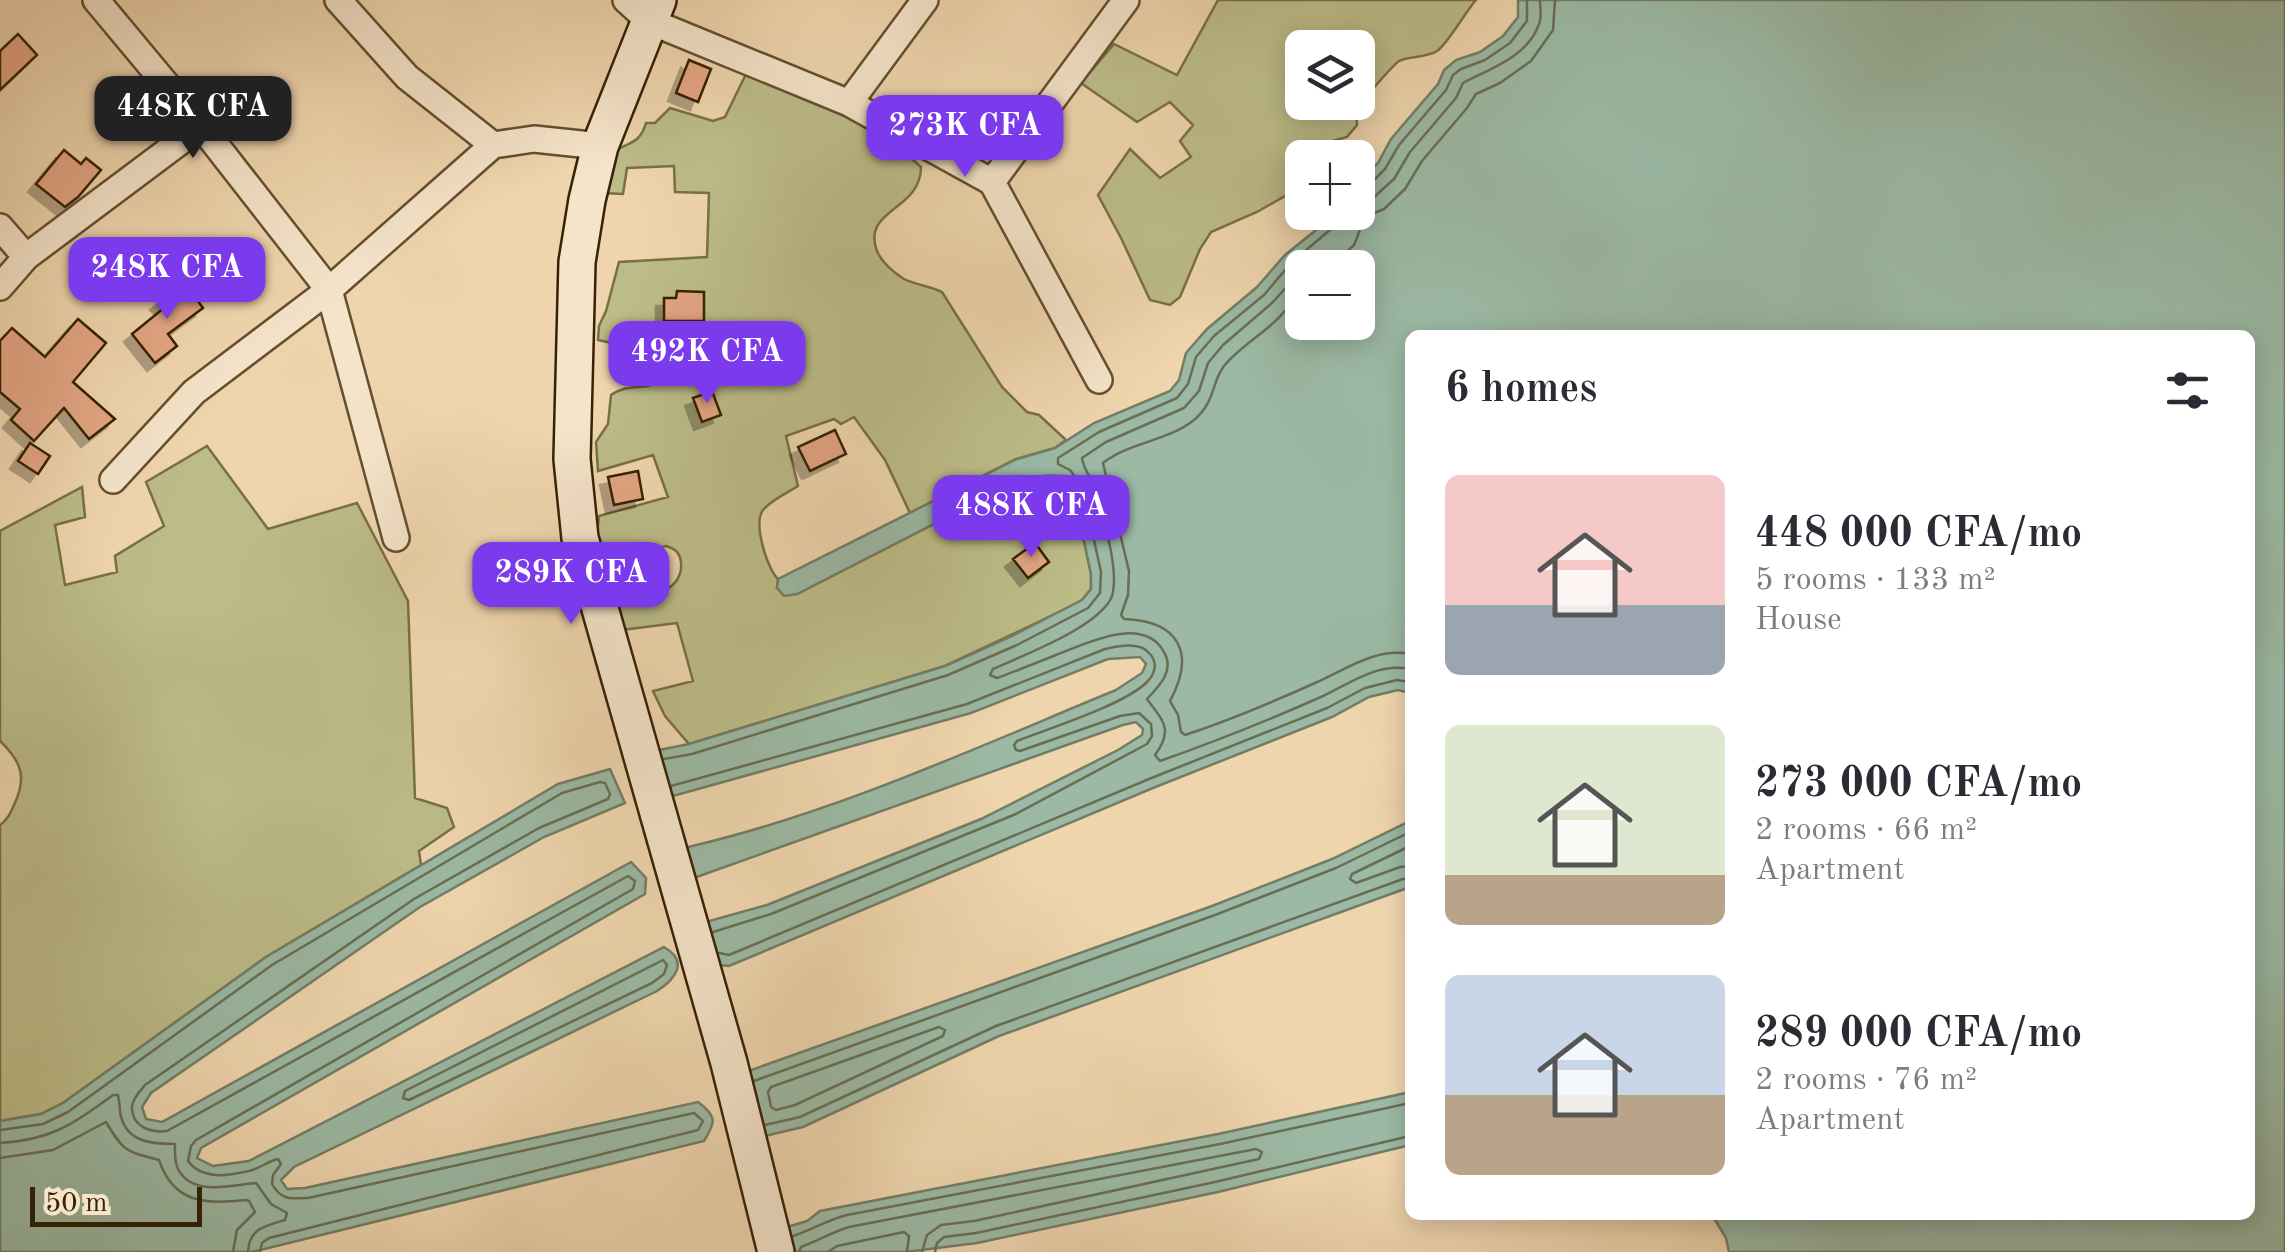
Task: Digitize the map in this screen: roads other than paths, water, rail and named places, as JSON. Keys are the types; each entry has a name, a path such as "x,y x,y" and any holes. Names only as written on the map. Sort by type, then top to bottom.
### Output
{"street":[{"path":"96,0 201,126 328,290 396,538"},
{"path":"338,0 408,77 493,145"},
{"path":"849,103 926,0"},
{"path":"992,182 1126,0"},
{"path":"776,1252 729,1063 580,538 572,459 577,262 586,200 600,146 644,7 849,103 992,182 1099,380"},
{"path":"0,287 26,257 201,126"},
{"path":"113,480 194,392 328,290 493,145 534,138 600,146"},
{"path":"0,226 26,257"}],"water":[{"path":"1518,0 2285,0 2285,1252 1729,1252 1715,1220 2255,1220 2255,330 1405,330 1405,692 1369,697 1332,717 729,966 719,965 699,932 709,921 767,905 981,819 1118,750 1142,735 1143,729 1136,722 1123,725 691,879 684,848 795,817 903,778 1116,690 1142,673 1146,664 1140,657 1108,659 971,713 673,796 659,794 654,751 689,744 945,666 1082,600 1091,589 1073,489 1063,476 1056,475 1012,484 797,594 784,596 777,588 778,579 1017,459 1055,448 1094,423 1170,391 1179,380 1186,353 1207,329 1257,287 1285,255 1285,340 1375,340 1375,250 1291,250 1316,230 1375,230 1375,166 1391,139 1438,84 1444,70 1456,60 1480,52 1503,36 1518,17"},
{"path":"610,769 625,803 544,837 420,907 151,1093 142,1107 146,1119 162,1122 631,862 646,878 645,894 201,1148 197,1158 213,1166 249,1161 664,947 678,965 674,976 657,991 294,1167 281,1180 287,1189 305,1188 698,1102 713,1120 704,1141 252,1252 0,1252 0,1121 41,1114 63,1103 266,957 558,784"},
{"path":"1405,823 1405,889 999,1036 803,1127 756,1138 740,1074 1212,906 1332,859"},
{"path":"1405,1093 1405,1146 1218,1192 977,1243 906,1252 777,1252 780,1229 807,1221 820,1211 1218,1134"}]}
